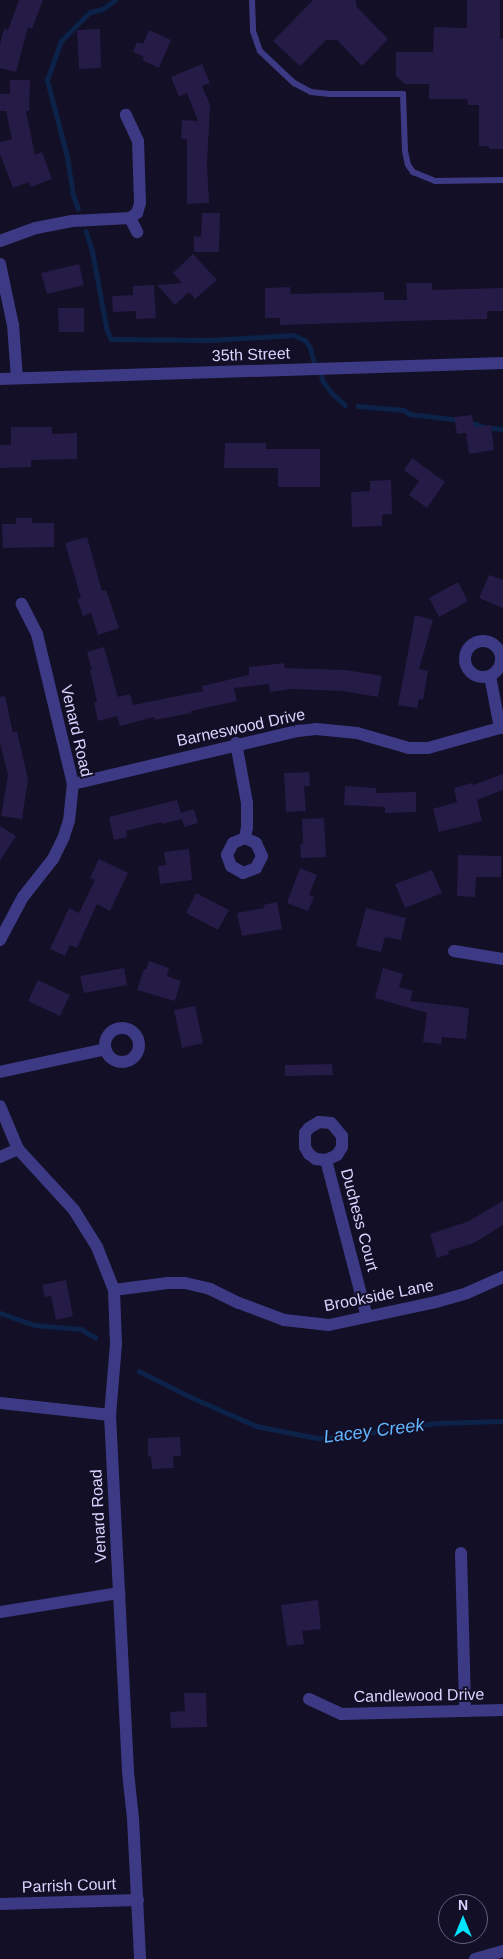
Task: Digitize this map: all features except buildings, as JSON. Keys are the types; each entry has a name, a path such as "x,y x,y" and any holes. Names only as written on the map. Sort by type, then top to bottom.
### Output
{"street":[{"path":"0,241 36,228 63,223 130,218 137,213 140,203 138,141 126,115"},
{"path":"130,218 137,232"},
{"path":"0,264 13,326 17,378"},
{"name":"35th Street","path":"0,379 503,363"},
{"name":"Venard Road","path":"0,940 23,897 53,859 64,836 69,821 73,784 37,634 22,604"},
{"path":"490,676 501,727"},
{"name":"Barneswood Drive","path":"73,784 236,743 298,730 316,729 356,733 409,748 428,748 501,727"},
{"path":"236,743 247,803 246,838"},
{"path":"454,951 503,959"},
{"path":"0,1072 106,1049"},
{"name":"Venard Road","path":"0,1106 18,1149 74,1210 97,1247 114,1290 116,1344 110,1415 128,1772 138,1900 140,1959"},
{"path":"0,1157 18,1149"},
{"name":"Duchess Court","path":"326,1160 367,1317"},
{"name":"Brookside Lane","path":"114,1290 168,1283 185,1283 210,1289 239,1303 284,1320 329,1325 436,1302 468,1293 503,1277"},
{"path":"0,1403 110,1415"},
{"path":"461,1553 465,1711"},
{"path":"0,1612 119,1593"},
{"name":"Candlewood Drive","path":"309,1699 342,1714 503,1710"},
{"name":"Parrish Court","path":"0,1904 138,1900"},
{"path":"475,1959 503,1952"}],"lane":[{"path":"252,0 253,31 260,51 294,83 311,92 330,94 403,94 405,151 408,165 413,172 435,181 503,180"}],"waterway":[{"path":"78,209 73,195 67,157 47,80 61,41 90,12 103,9 115,0"},
{"path":"86,231 92,249 107,329 111,339 210,340 293,335 305,340 310,347 315,364"},
{"path":"320,371 323,381 331,392 345,405"},
{"path":"358,406 404,410 410,414 460,420"},
{"path":"468,421 483,427 503,429"},
{"name":"Lacey Creek","path":"0,1313 34,1325 81,1329 96,1338"},
{"name":"Lacey Creek","path":"139,1371 256,1426 317,1438 340,1437 436,1423 503,1421"}]}
